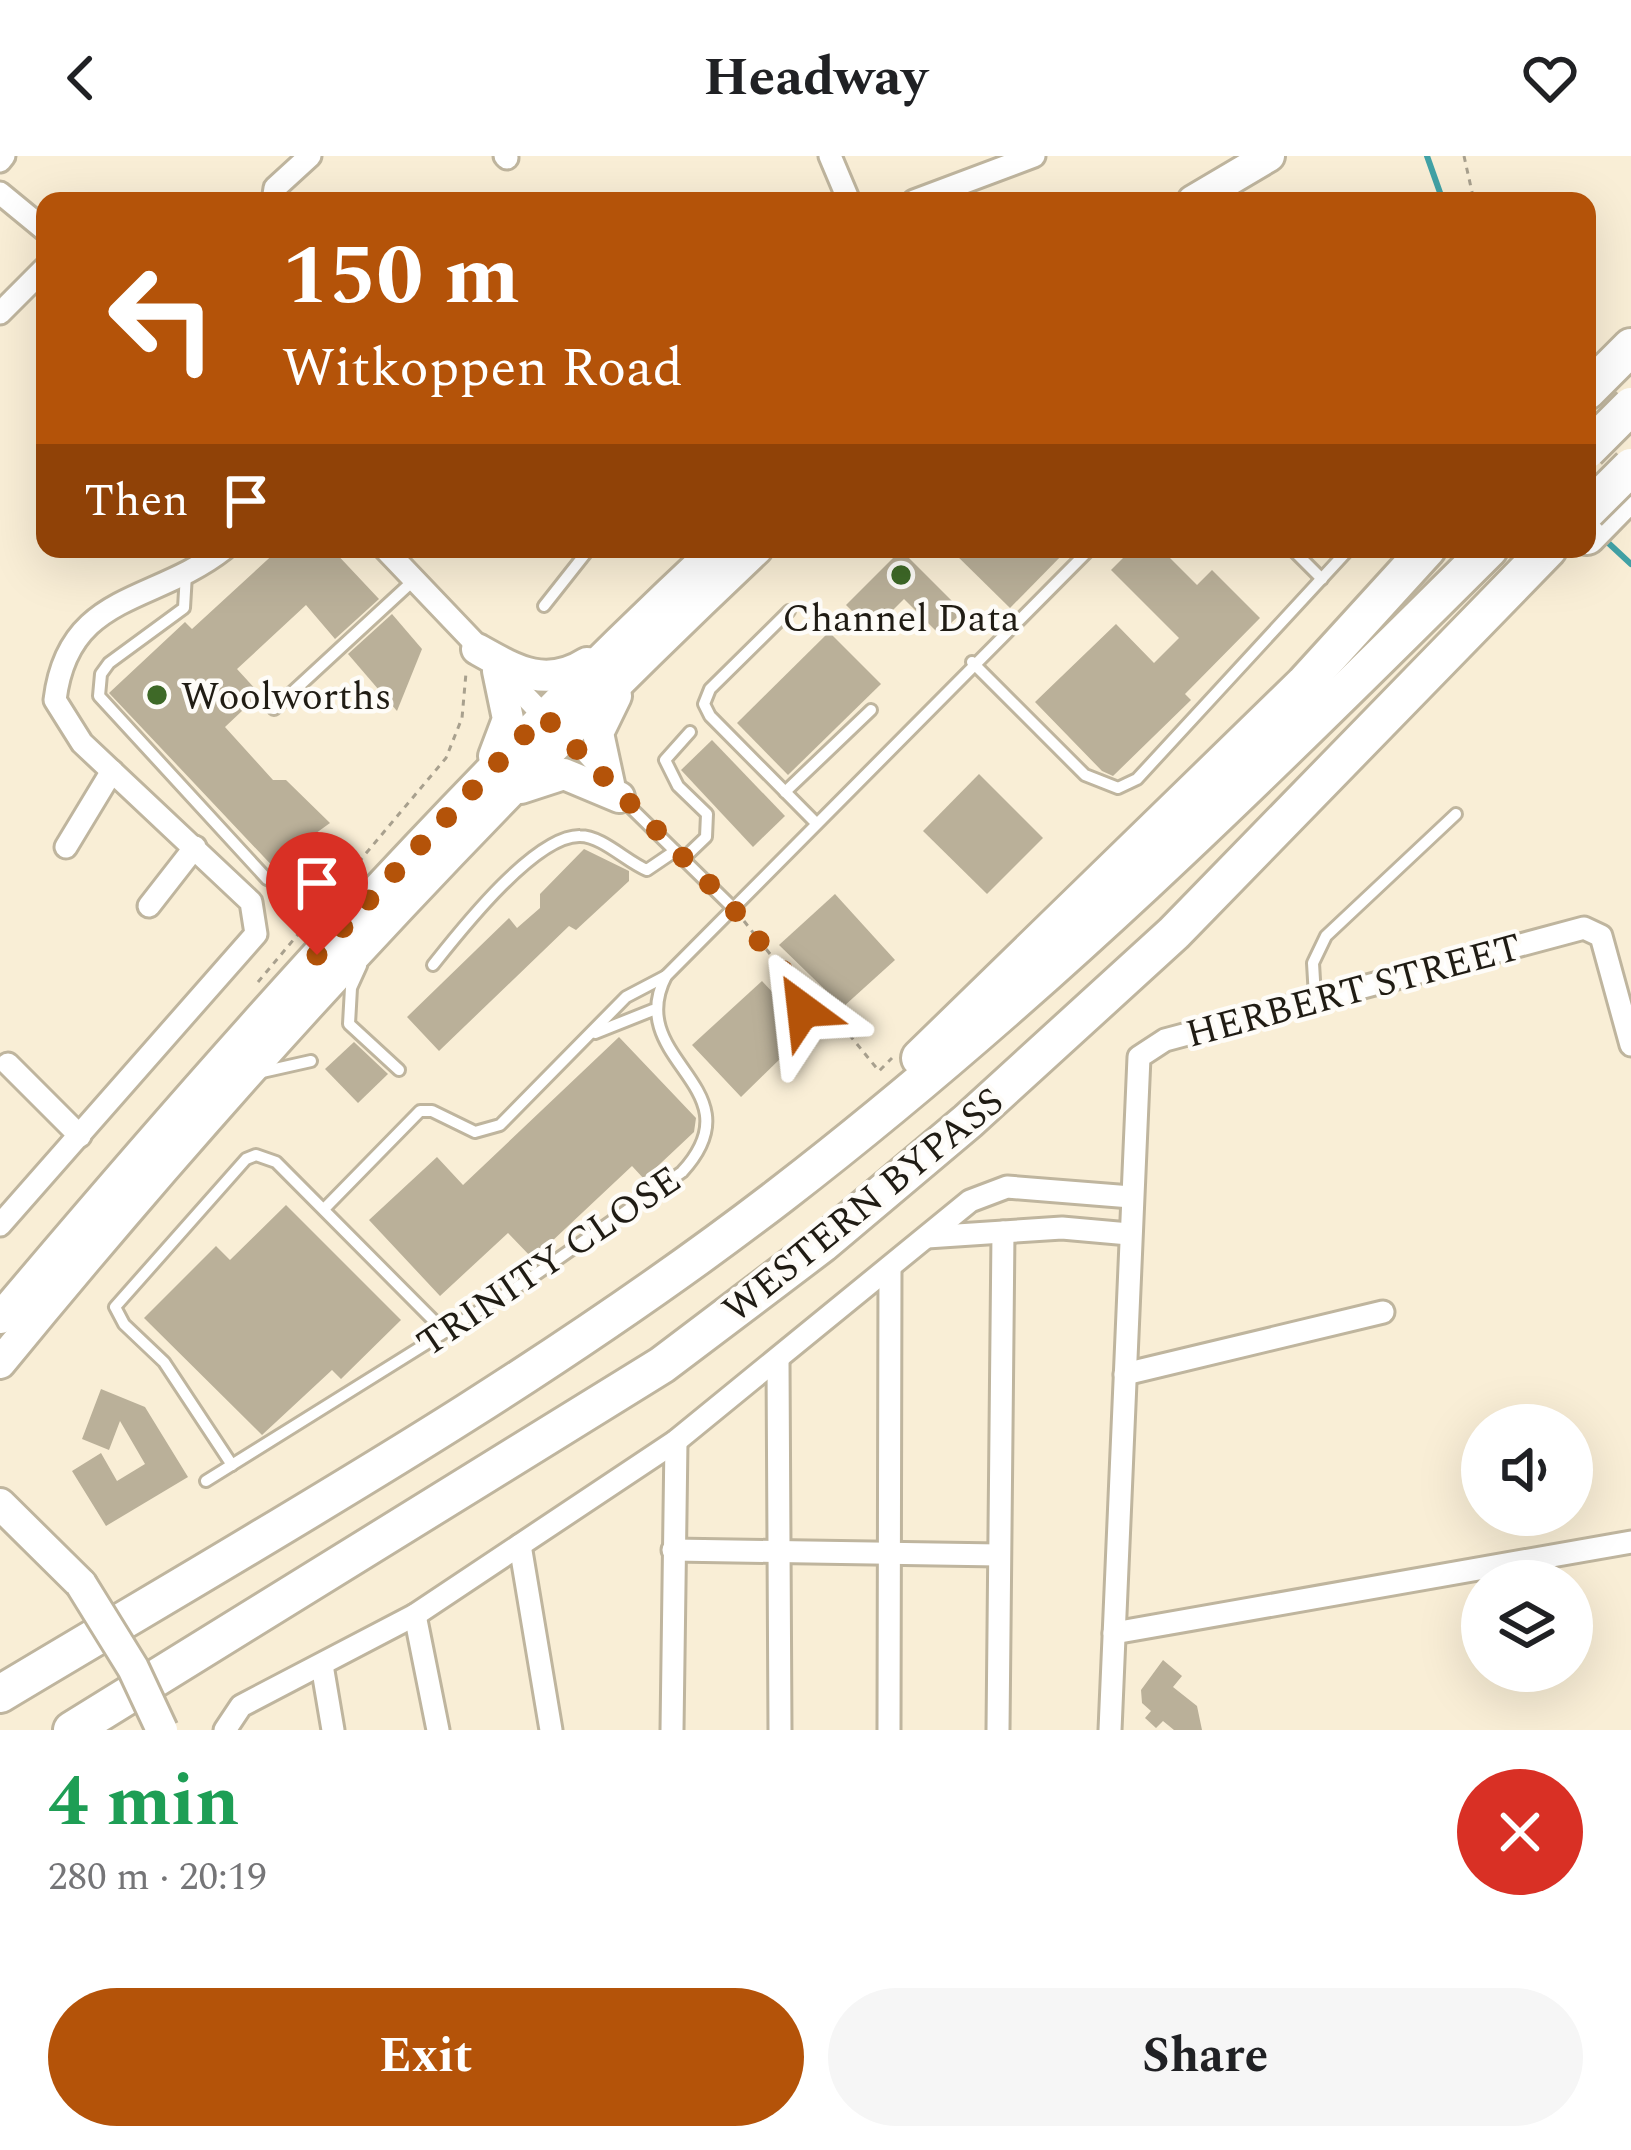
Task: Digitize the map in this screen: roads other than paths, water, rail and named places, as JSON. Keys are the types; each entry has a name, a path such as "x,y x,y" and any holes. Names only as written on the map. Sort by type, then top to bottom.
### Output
{"highway":[{"path":"1596,441 1631,406"},
{"path":"1596,502 1631,467"},
{"path":"1596,527 1631,491"},
{"path":"818,1164 1304,684 1419,558"},
{"name":"WESTERN BYPASS","path":"0,1694 498,1394 818,1164 989,1028 1118,914 1480,558"},
{"name":"WESTERN BYPASS","path":"72,1730 643,1377 822,1244 968,1121 1174,933 1540,566"}],"main road":[{"path":"1207,192 1269,156"},
{"path":"0,1363 214,1109 473,826 554,725 632,647 708,558"},
{"path":"481,654 518,671 552,678 575,671 632,647 746,558"},
{"path":"614,790 598,743 601,722 632,647"},
{"path":"0,1318 140,1152 472,785 498,750 508,725 481,654"},
{"path":"472,785 554,725"},
{"path":"473,826 524,786 552,775 575,776 614,790"},
{"path":"0,1504 80,1584 133,1668 162,1730"}],"street":[{"path":"274,192 310,156"},
{"path":"830,156 845,192"},
{"path":"938,192 1034,156"},
{"path":"0,194 36,223"},
{"path":"0,313 36,277"},
{"path":"0,1225 256,934 251,902 112,771 62,718 55,700 62,663 83,628 102,611 186,574 210,558"},
{"path":"393,558 554,725"},
{"path":"66,847 112,771"},
{"path":"149,906 195,848"},
{"name":"HERBERT STREET","path":"1110,1730 1139,1057 1165,1040 1574,930 1594,930 1604,945 1631,1046"},
{"path":"8,1064 80,1136"},
{"path":"225,1730 241,1706 415,1615 676,1441 970,1201 1007,1186 1131,1197"},
{"path":"927,1237 1061,1228 1129,1234"},
{"path":"998,1730 1003,1232"},
{"path":"889,1730 890,1267"},
{"path":"1124,1374 1383,1312"},
{"path":"778,1361 780,1730"},
{"path":"672,1730 676,1441"},
{"path":"1114,1633 1631,1542"},
{"path":"520,1545 551,1730"},
{"path":"673,1550 999,1555"},
{"path":"415,1615 438,1730"},
{"path":"322,1665 333,1730"}],"lane":[{"path":"544,606 582,558"},
{"path":"326,1207 408,1118 432,1111 475,1132 488,1131 626,997 666,976 972,662 1081,558"},
{"path":"1301,558 1322,579"},
{"path":"972,662 1085,775 1118,788 1137,778 1341,558"},
{"path":"186,574 184,608 110,663 101,674 99,696 267,879 283,886 299,878"},
{"path":"274,710 414,580"},
{"path":"789,610 710,689 704,704 710,716 815,822"},
{"path":"785,792 871,710"},
{"path":"554,725 731,906"},
{"path":"433,965 525,866 565,839 584,836 647,870 706,837 707,814 678,786 665,760 690,732"},
{"path":"1316,997 1313,963 1326,936 1456,814"},
{"path":"399,1070 350,1024 351,988 365,958 409,908 431,871"},
{"path":"588,1036 653,1010 666,976"},
{"name":"TRINITY CLOSE","path":"206,1481 666,1187 697,1156 707,1126 705,1106 656,1026 653,1010"},
{"path":"214,1109 260,1072 311,1061"},
{"path":"232,1465 164,1362 124,1324 116,1307 246,1159 256,1155 276,1162 326,1207 445,1332"}],"waterway":[{"path":"1427,156 1440,192"},
{"path":"1603,538 1631,564"}],"place":[{"name":"Channel Data","path":"901,575"},
{"name":"Woolworths","path":"157,695"}]}
